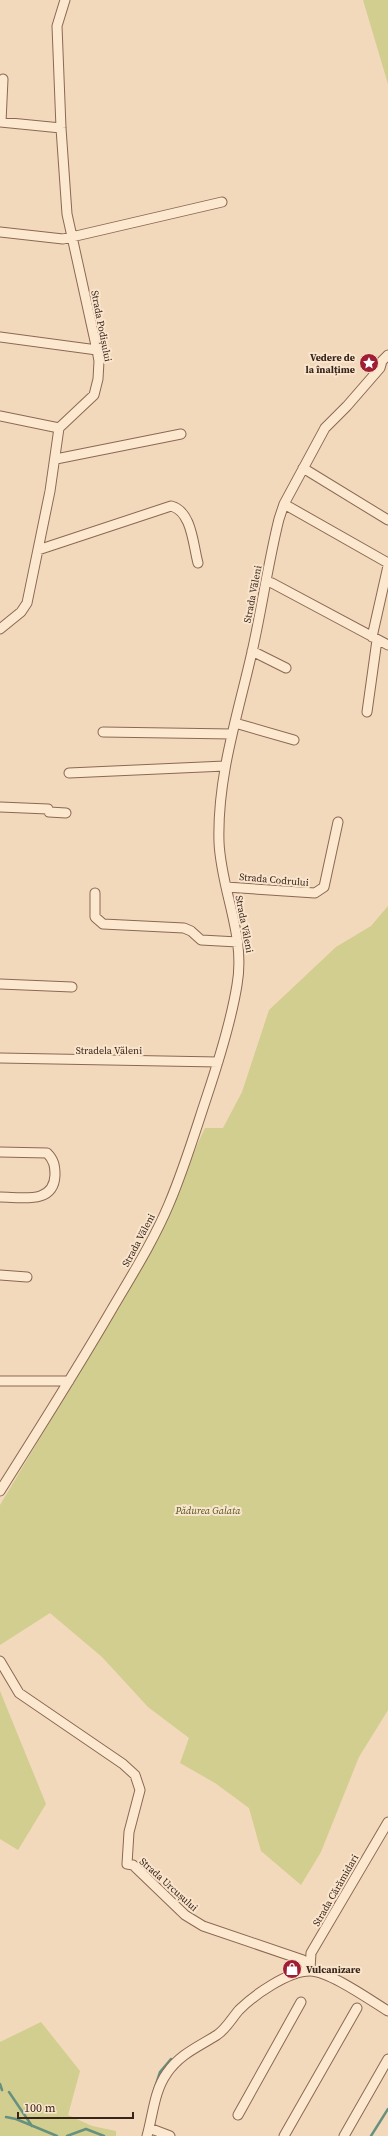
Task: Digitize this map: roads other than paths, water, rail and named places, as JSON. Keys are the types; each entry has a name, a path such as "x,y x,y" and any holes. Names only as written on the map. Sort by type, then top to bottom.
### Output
{"street":[{"name":"Strada Podișului","path":"59,428 94,395 98,379 99,361 67,214 61,128 57,26 65,0"},
{"path":"3,79 0,122 61,128"},
{"path":"0,232 63,239 222,202"},
{"path":"0,338 97,350"},
{"name":"Strada Văleni","path":"0,1491 69,1381 128,1281 169,1205 189,1136 218,1062 237,986 240,961 238,942 226,887 219,842 225,766 252,651 279,519 284,504 325,428 347,406 380,368 382,361 388,355"},
{"path":"0,416 59,428 56,458 27,603 21,612 0,629"},
{"path":"56,458 181,434"},
{"path":"303,468 388,520"},
{"path":"284,504 388,563"},
{"path":"38,550 171,506 177,508 185,515 198,563"},
{"path":"367,712 375,639 388,566"},
{"path":"266,581 388,645"},
{"path":"252,651 286,668"},
{"path":"235,723 294,740"},
{"path":"102,732 232,734"},
{"path":"69,773 225,766"},
{"path":"0,807 48,809 49,812 66,813"},
{"name":"Strada Codrului","path":"226,887 315,893 324,887 338,822"},
{"path":"95,893 95,917 103,924 184,928 192,931 201,940 238,942"},
{"path":"0,984 72,987"},
{"name":"Stradela Văleni","path":"0,1058 218,1062"},
{"path":"0,1152 47,1153 53,1159 55,1176 54,1184 49,1192 42,1197 0,1197"},
{"path":"0,1275 27,1277"},
{"path":"0,1381 69,1381"},
{"name":"Strada Urcușului","path":"0,1661 19,1693 123,1764 134,1775 140,1790 129,1832 127,1864 133,1865 185,1916 203,1926 303,1960 310,1971"},
{"name":"Strada Cărămidari","path":"310,1971 311,1953 388,1822"},
{"path":"170,2136 148,2132 160,2085 177,2059 199,2044 218,2034 240,2009 262,1990 287,1977 310,1971 328,1976 388,2011"},
{"path":"238,2115 300,2002"},
{"path":"284,2136 357,2008"},
{"path":"344,2136 388,2059"}],"waterway":[{"path":"153,2094 160,2072 171,2059"},
{"path":"0,2084 2,2090"},
{"path":"9,2092 32,2126"},
{"path":"371,2136 388,2109"},
{"path":"6,2117 16,2119 57,2136"},
{"path":"67,2136 86,2129 104,2136"}],"place":[{"name":"Vedere de la înalțime","path":"369,363"},
{"name":"Vulcanizare","path":"292,1969"}],"park label":[{"name":"Pădurea Galata","path":"208,1510"}]}
